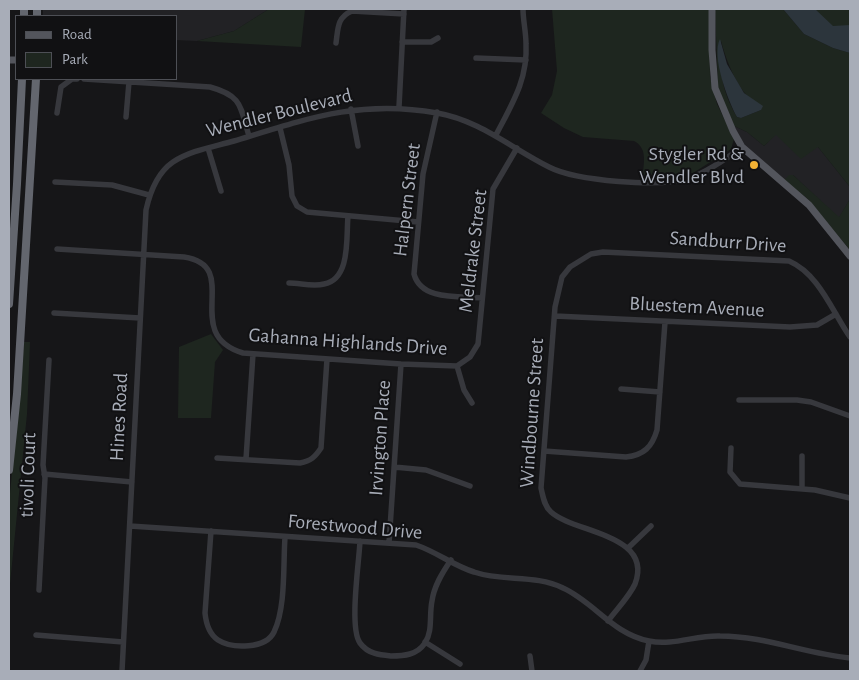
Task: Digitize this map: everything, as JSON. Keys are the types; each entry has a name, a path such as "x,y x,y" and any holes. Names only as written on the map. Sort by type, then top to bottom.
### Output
{"highway":[{"path":"9,304 22,80"},
{"path":"9,470 18,394 36,80"}],"main road":[{"path":"712,9 712,50 715,88 723,111 742,146 809,205 850,256"}],"street":[{"path":"496,135 521,86 526,60 523,9"},
{"path":"336,43 338,24 346,14 352,11 404,11 399,107"},
{"path":"402,42 432,42 438,38"},
{"path":"476,58 526,60"},
{"path":"56,113 59,92 65,83 74,80"},
{"path":"108,80 210,87 228,92 239,103 249,136"},
{"path":"126,117 129,82"},
{"name":"Wendler Boulevard","path":"165,170 191,153 249,136 351,109 399,107 437,112 468,122 496,135 550,168 583,178 649,182 690,178 715,166 742,146"},
{"path":"351,109 358,146"},
{"name":"Halpern Street","path":"437,112 423,174 414,274 420,287 433,294 482,298"},
{"path":"280,128 289,165 291,192 297,206 307,212 418,222"},
{"path":"208,148 221,191"},
{"name":"Meldrake Street","path":"480,333 494,189 517,148"},
{"name":"Hines Road","path":"122,671 143,254 149,195 165,170"},
{"path":"55,182 112,184 149,195"},
{"path":"289,282 325,284 338,277 344,262 348,216"},
{"path":"57,249 143,254"},
{"name":"Sandburr Drive","path":"570,267 591,254 603,252 779,259 799,265 807,272 850,337"},
{"name":"Gahanna Highlands Drive","path":"143,254 184,257 200,262 210,275 213,283 211,317 215,333 232,350 253,354 457,366 470,357 478,344 480,333"},
{"name":"Windbourne Street","path":"570,267 562,277 554,316 541,488 544,501 551,512 561,519 611,538 628,548"},
{"path":"54,313 140,318"},
{"name":"Bluestem Avenue","path":"554,316 790,328 817,325 836,314"},
{"path":"544,451 626,457 637,456 646,451 654,441 657,430 666,322"},
{"path":"246,459 253,354"},
{"path":"217,458 300,463 315,457 321,448 327,359"},
{"name":"tivoli Court","path":"39,590 49,360"},
{"name":"Irvington Place","path":"389,543 401,364"},
{"path":"457,366 464,390 472,403"},
{"path":"621,389 660,392"},
{"path":"740,400 797,400 811,402 850,416"},
{"path":"731,448 730,472 740,484 802,489 850,498"},
{"path":"802,456 802,489"},
{"path":"394,468 426,470 470,486"},
{"name":"tivoli Court","path":"44,474 132,482"},
{"name":"Forestwood Drive","path":"130,526 416,545 474,572 500,577 542,580 564,588 631,636 649,641 665,642 719,636 758,639 830,656 850,658"},
{"path":"608,621 635,584 637,572 635,559 628,548 651,526"},
{"path":"211,531 205,613 206,623 218,640 227,644 241,645 255,645 265,642 273,636 279,621 286,536"},
{"path":"360,541 354,626 361,644 369,652 404,656 414,653 426,642 429,632 432,600 440,575 451,560"},
{"path":"36,636 124,642"},
{"path":"640,671 646,660 649,641"},
{"path":"426,642 460,664"},
{"path":"530,656 532,671"}],"shaded area":[{"path":"43,9 269,9 234,31 197,41 178,40 178,15 43,15"},
{"path":"783,9 815,9 833,26 850,25 850,53 833,48 804,34"},
{"path":"720,39 727,64 744,93 763,106 761,110 741,118 737,117 725,90 719,67 718,47"},
{"path":"734,126 747,132 764,146 776,134 818,147 850,187 850,199 839,218 793,175 784,180 746,147"}],"green space":[{"path":"269,9 305,9 301,47 197,41 234,31"},
{"path":"552,9 709,9 710,77 717,104 734,139 731,149 693,173 647,177 643,174 643,151 634,141 583,137 564,128 541,113 552,95 557,71"},
{"path":"715,9 783,9 804,34 833,48 850,53 850,187 818,147 801,159 776,135 764,146 747,132 734,126 718,88","holes":["721,41 730,67 739,85 761,110 741,118 737,117 728,98 721,71"]},
{"path":"793,9 850,9 850,38"},
{"path":"789,175 793,175 839,217 850,199 850,250 808,199 784,180"},
{"path":"211,334 223,350 215,362 211,418 178,418 179,347"},
{"path":"24,342 30,342 27,414 9,594 9,504"}],"place":[{"name":"Stygler Rd & Wendler Blvd","path":"754,165"}]}
